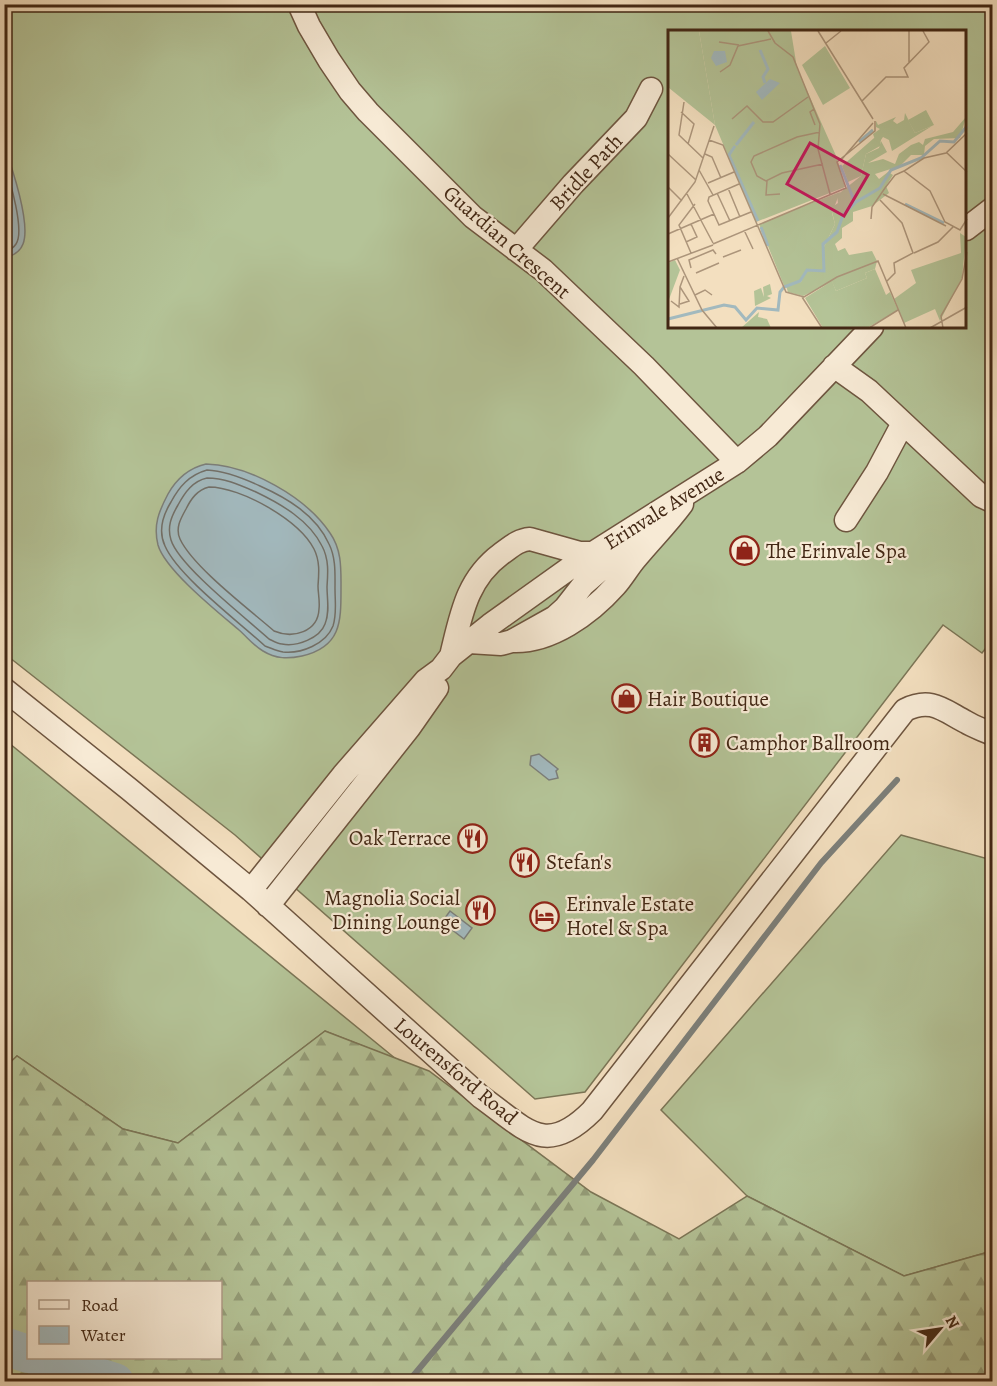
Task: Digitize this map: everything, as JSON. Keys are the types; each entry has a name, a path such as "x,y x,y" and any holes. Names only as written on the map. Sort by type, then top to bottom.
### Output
{"street":[{"name":"Guardian Crescent","path":"299,4 309,26 350,91 473,216 543,270 627,350 737,462"},
{"name":"Bridle Path","path":"516,250 573,184 636,118 651,89"},
{"path":"967,228 993,209"},
{"name":"Erinvale Avenue","path":"251,890 343,776 426,680 490,625 593,553 737,462 768,436 871,328"},
{"path":"834,366 869,391 981,496 993,501"},
{"path":"846,520 887,454 903,423"},
{"path":"512,641 531,641 546,637 581,615 607,594 673,517 691,490"},
{"path":"469,642 501,644 533,631 565,608 583,585 614,559 643,522"},
{"path":"268,906 438,687 471,587 497,557 522,540 530,539 580,553 593,553"},
{"name":"Lourensford Road","path":"4,689 251,890 481,1097 534,1133 551,1137 562,1134 579,1124 592,1111 905,710 914,705 928,704 993,734"}],"green space":[{"path":"4,5 992,5 992,640 982,653 943,625 585,1092 535,1099 235,835 5,654"},
{"path":"4,739 396,1059 325,1031 178,1143 123,1129 17,1056 5,1069"},
{"path":"901,835 992,860 992,1251 904,1276 747,1196 661,1110"},
{"path":"325,1031 429,1071 591,1192 679,1239 747,1196 904,1276 992,1251 992,1381 5,1382 4,1068 17,1056 123,1129 178,1143"}],"water":[{"path":"4,146 20,195 25,223 23,244 13,255 5,258"},
{"path":"206,464 240,470 275,485 307,507 334,539 340,560 340,612 336,632 325,646 315,652 292,658 268,654 181,578 163,555 158,545 156,531 165,500 175,483 184,474"},
{"path":"539,754 558,769 556,771 558,778 549,780 530,765 531,756"},
{"path":"450,911 472,928 464,939 442,922"}],"waterway":[{"path":"408,1382 593,1160 821,863 897,780"},
{"path":"4,1346 27,1354"},
{"path":"42,1359 115,1382"}],"place":[{"name":"The Erinvale Spa","path":"745,551"},
{"name":"Hair Boutique","path":"626,699"},
{"name":"Camphor Ballroom","path":"705,743"},
{"name":"Oak Terrace","path":"472,838"},
{"name":"Stefan's","path":"525,862"},
{"name":"Magnolia Social Dining Lounge","path":"481,910"},
{"name":"Erinvale Estate Hotel & Spa","path":"545,916"}]}
